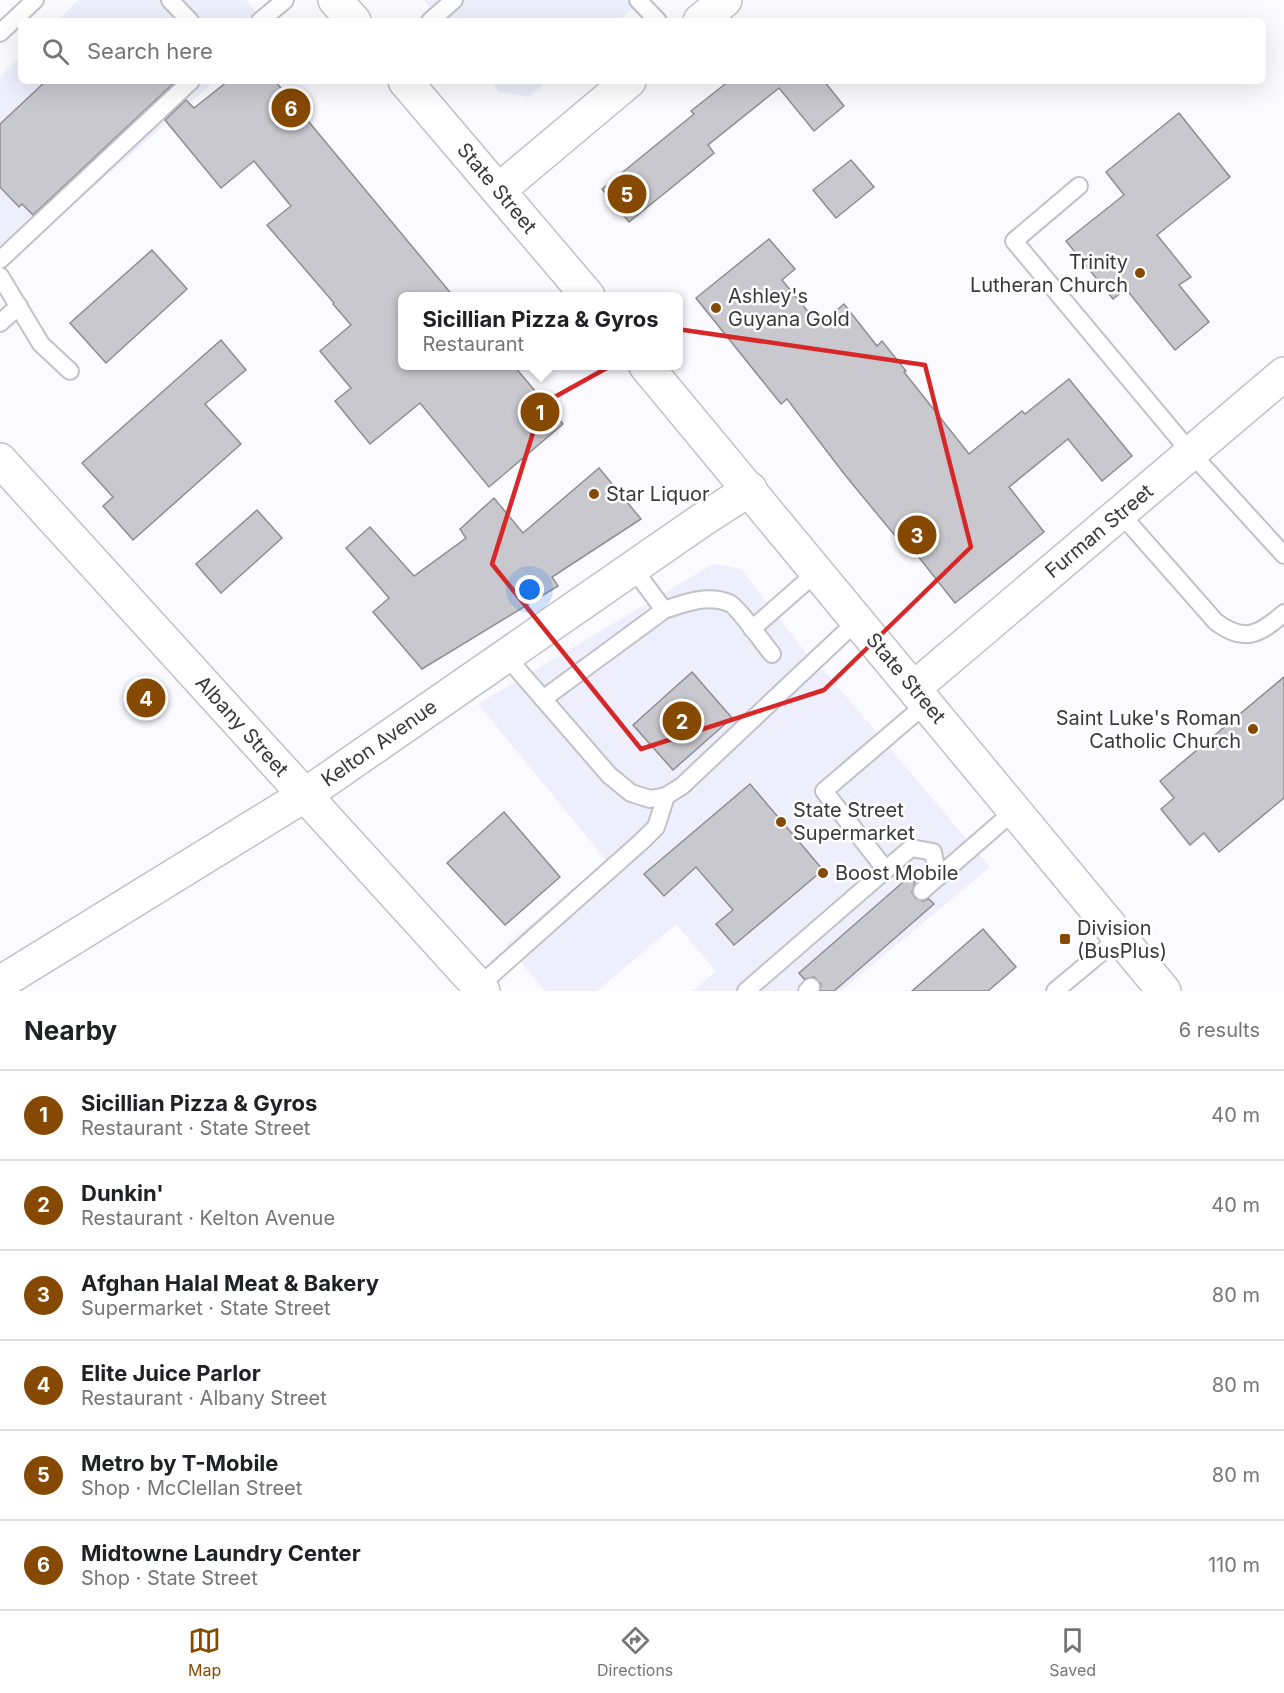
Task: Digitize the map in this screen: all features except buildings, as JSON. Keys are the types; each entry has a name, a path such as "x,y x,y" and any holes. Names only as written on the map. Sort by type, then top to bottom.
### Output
{"street":[{"path":"335,0 351,18"},
{"path":"704,18 725,0"},
{"name":"State Street","path":"408,84 584,292"},
{"path":"499,190 625,84"},
{"name":"State Street","path":"649,370 1164,991"},
{"name":"Furman Street","path":"921,696 1120,513 1284,374"},
{"name":"Albany Street","path":"0,460 481,989"},
{"name":"Kelton Avenue","path":"0,984 305,795 750,489"}],"lane":[{"path":"0,33 35,0"},
{"path":"170,0 187,18"},
{"path":"264,18 285,0"},
{"path":"433,18 454,0"},
{"path":"638,0 655,18"},
{"path":"0,260 188,84"},
{"path":"1079,186 1014,241 1191,453 1284,555"},
{"path":"0,276 42,345 70,371"},
{"path":"0,323 18,306"},
{"path":"1120,513 1216,622 1229,632 1251,635 1274,622 1284,613"},
{"path":"633,568 664,610"},
{"path":"752,629 818,571"},
{"path":"543,699 664,610 682,603 707,599 731,603 772,654"},
{"path":"506,656 609,776 631,793 650,799 666,795 682,786 858,620"},
{"path":"886,870 824,791 921,696"},
{"path":"481,989 656,827 666,795"},
{"path":"922,891 1015,810"},
{"path":"746,991 911,848 933,852 938,877"},
{"path":"1055,991 1120,937"}],"highlighted area":[{"path":"677,329 925,365 971,547 824,690 641,749 492,564 542,404"}],"shaded area":[{"path":"78,0 246,0 261,18 60,18"},
{"path":"424,0 643,0 622,18 439,18"},
{"path":"18,59 18,84 212,84 0,268 0,77"},
{"path":"493,84 544,84 529,97 499,92"},
{"path":"713,564 741,569 806,653 828,675 990,867 841,991 693,991 716,971 676,924 597,991 545,991 506,945 607,861 478,704"}],"place":[{"name":"Midtowne Laundry Center","path":"291,108"},
{"name":"Metro by T-Mobile","path":"627,194"},
{"name":"Trinity Lutheran Church","path":"1140,273"},
{"name":"Ashley's Guyana Gold","path":"716,308"},
{"name":"Sicillian Pizza & Gyros","path":"540,412"},
{"name":"Star Liquor","path":"594,494"},
{"name":"Afghan Halal Meat & Bakery","path":"917,535"},
{"name":"Elite Juice Parlor","path":"146,698"},
{"name":"Dunkin'","path":"682,721"},
{"name":"Saint Luke's Roman Catholic Church","path":"1253,729"},
{"name":"State Street Supermarket","path":"781,822"},
{"name":"Boost Mobile","path":"823,873"},
{"name":"Division (BusPlus)","path":"1065,939"}]}
